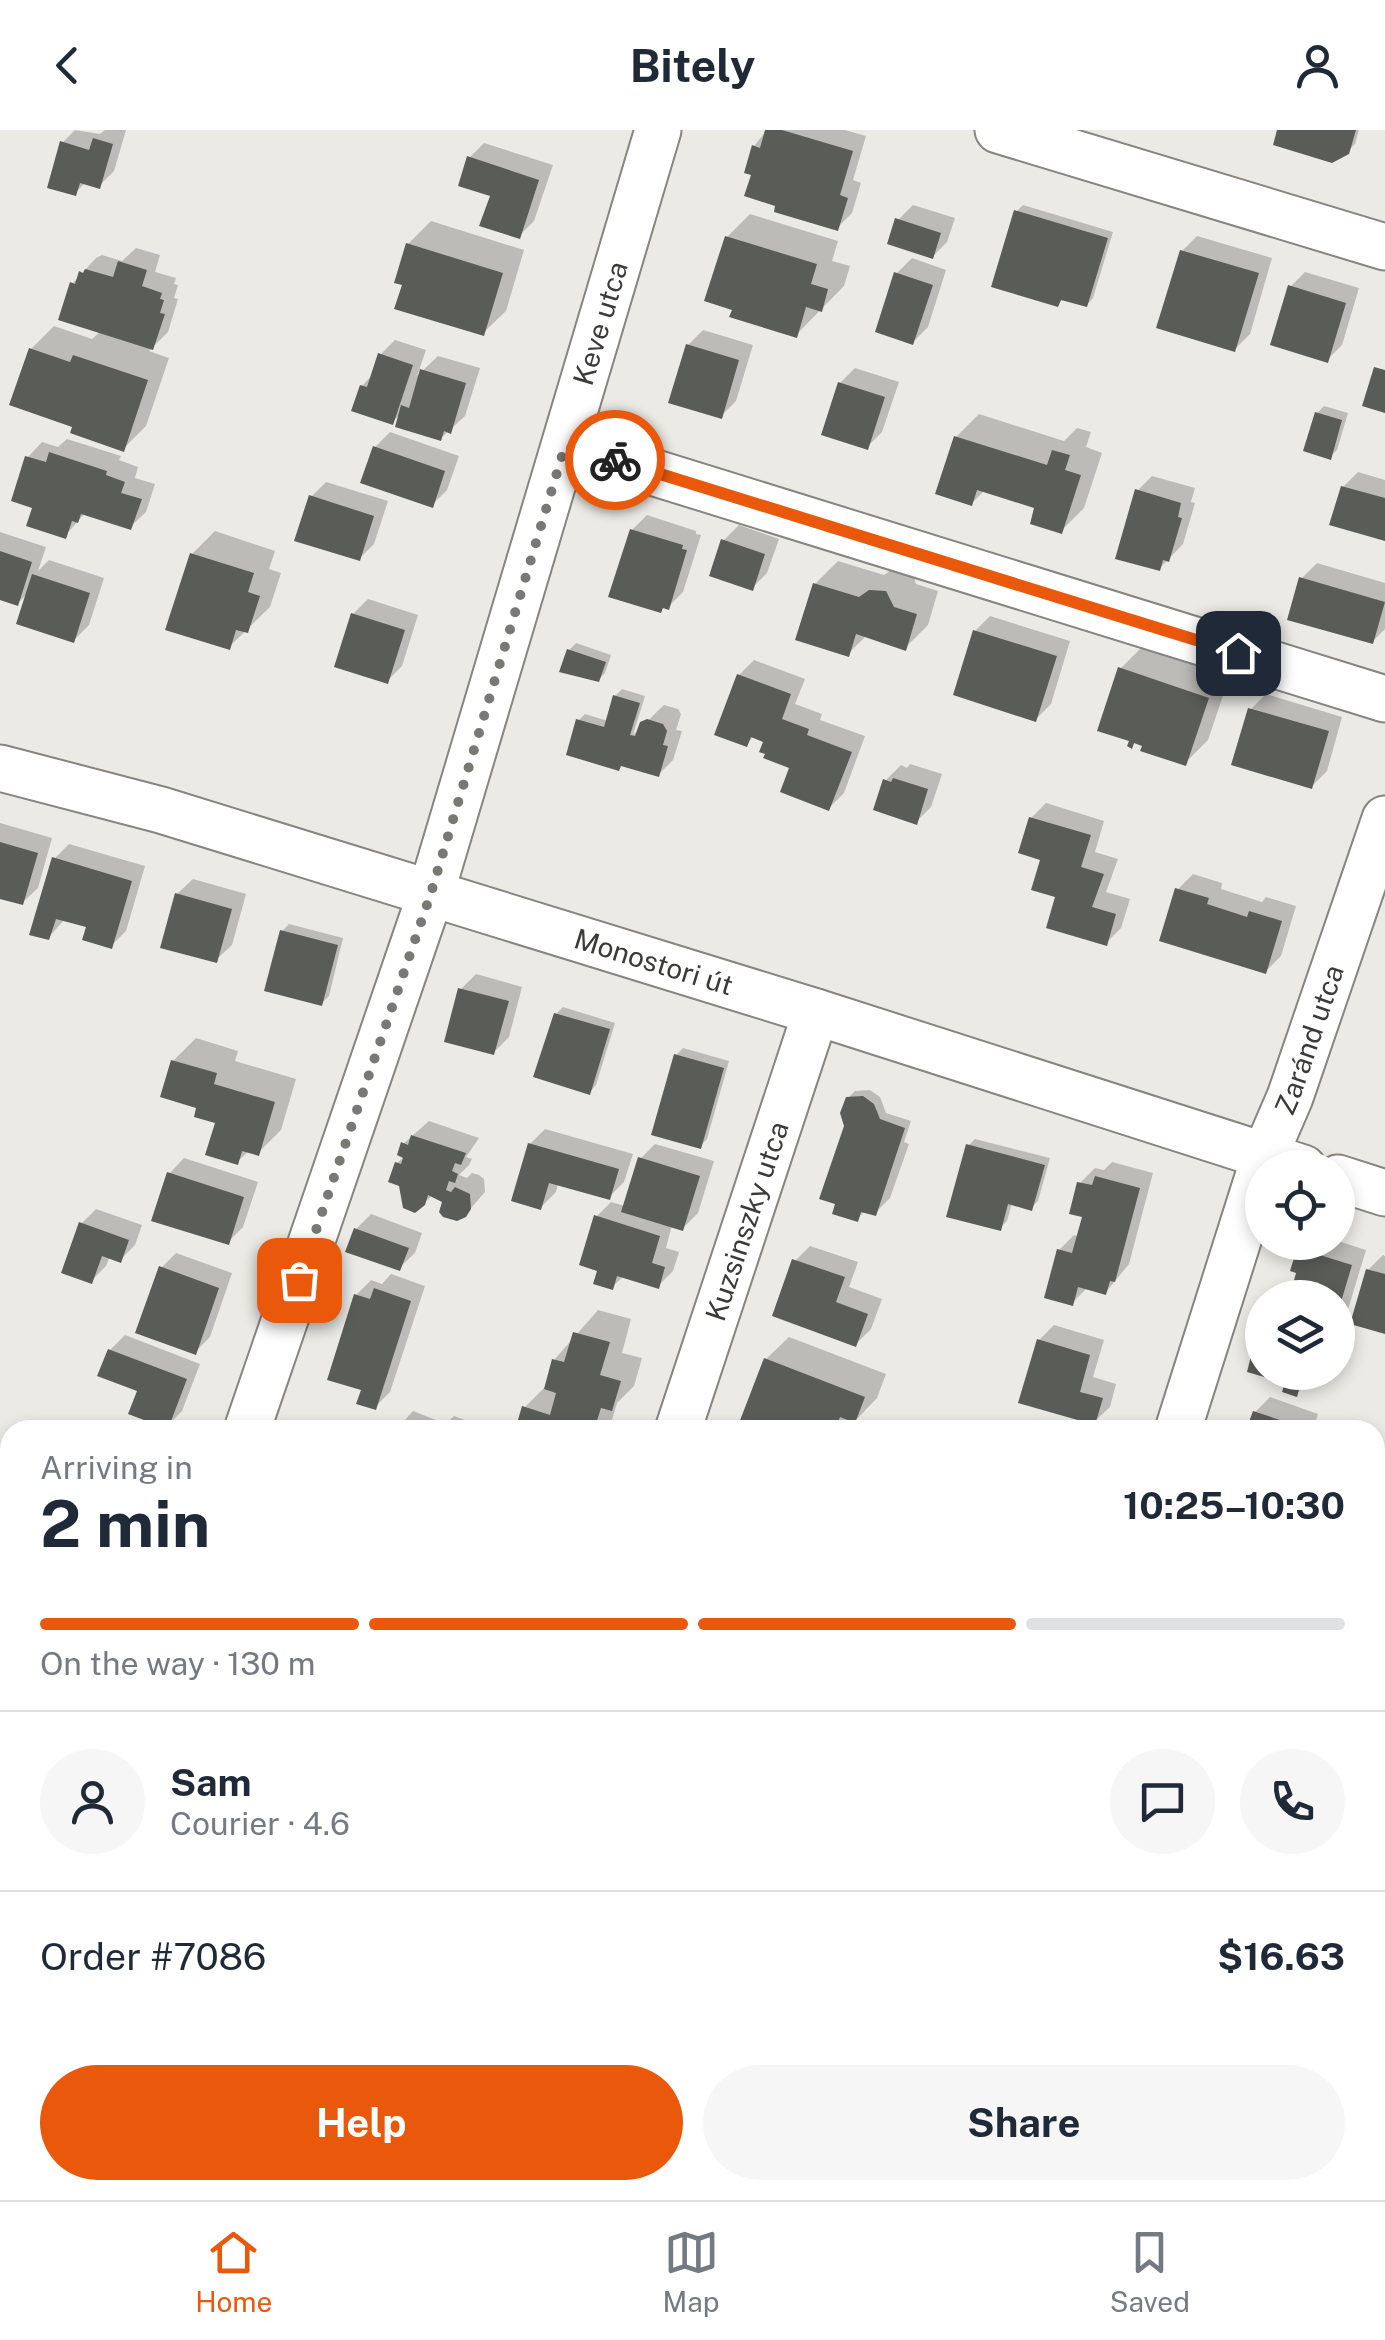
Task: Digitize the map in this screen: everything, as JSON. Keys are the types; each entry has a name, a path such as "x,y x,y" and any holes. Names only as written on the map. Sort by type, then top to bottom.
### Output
{"street":[{"name":"Keve utca","path":"250,1420 431,893 658,130"},
{"path":"998,130 1385,246"},
{"path":"565,446 1385,698"},
{"name":"Monostori út","path":"0,768 160,810 1249,1150"},
{"name":"Zaránd utca","path":"1285,1150 1290,1097 1385,819"},
{"name":"Kuzsinszky utca","path":"681,1420 816,1012"},
{"path":"1355,1184 1385,1194"},
{"name":"Zaránd utca","path":"1182,1420 1245,1260"}],"building":[{"path":"765,130 782,130 853,151 840,195 848,198 838,231 774,212 775,206 744,196 751,175 744,173 752,145 760,148"},
{"path":"1277,130 1356,130 1349,154 1332,163 1273,145"},
{"path":"93,138 113,144 100,189 80,183 76,196 47,188 60,141 89,150"},
{"path":"467,156 539,180 520,239 479,226 490,196 458,186"},
{"path":"1014,210 1108,238 1087,307 1061,300 1058,307 991,287"},
{"path":"895,218 941,233 933,259 887,244"},
{"path":"725,236 817,264 811,284 828,289 822,312 806,307 797,338 729,317 732,310 704,301"},
{"path":"406,243 503,273 484,336 394,309 402,285 394,283"},
{"path":"1180,250 1259,273 1235,352 1156,328"},
{"path":"118,261 147,270 142,286 162,293 160,313 165,314 153,350 58,320 70,282 75,284 79,271 83,273 85,269 113,277"},
{"path":"894,272 933,285 913,345 875,332"},
{"path":"1288,285 1346,303 1328,363 1270,345"},
{"path":"686,344 739,360 722,419 668,403"},
{"path":"29,348 70,362 73,355 148,380 124,452 70,433 72,427 9,405"},
{"path":"378,353 413,365 393,425 351,411 360,385 367,387"},
{"path":"1374,367 1385,370 1385,413 1362,406"},
{"path":"420,369 466,383 451,434 444,431 441,441 395,427 401,405 409,408"},
{"path":"838,382 885,397 868,450 821,435"},
{"path":"1315,412 1342,420 1331,460 1303,451"},
{"path":"954,436 1047,465 1052,450 1070,455 1065,470 1081,475 1062,534 1030,524 1034,508 977,490 972,506 935,494"},
{"path":"373,446 445,471 433,508 360,483"},
{"path":"49,452 107,471 106,475 125,482 121,493 142,499 131,530 81,514 78,523 72,521 66,539 26,526 32,508 11,501 25,456 46,462"},
{"path":"1341,486 1385,498 1385,541 1329,525"},
{"path":"1135,489 1181,503 1178,517 1182,518 1169,562 1163,560 1160,571 1115,559"},
{"path":"309,495 374,516 360,561 294,541"},
{"path":"630,529 683,545 682,549 687,550 669,610 663,608 661,613 608,597"},
{"path":"721,539 765,554 753,591 709,576"},
{"path":"0,551 32,562 18,606 0,600"},
{"path":"190,553 254,573 248,592 260,596 248,633 236,630 230,650 165,630"},
{"path":"32,574 90,593 74,643 16,624"},
{"path":"1299,577 1385,602 1373,644 1287,620"},
{"path":"813,583 859,597 869,590 886,591 894,607 917,614 906,651 856,634 849,657 795,640"},
{"path":"351,613 405,630 388,684 334,667"},
{"path":"973,630 1057,656 1036,722 953,695"},
{"path":"567,649 606,662 599,682 559,672"},
{"path":"1118,667 1209,698 1186,766 1140,751 1142,746 1134,743 1132,749 1127,746 1129,741 1097,731"},
{"path":"737,674 791,694 782,719 809,729 807,735 852,752 829,811 780,792 789,768 763,758 765,754 759,752 763,742 751,737 747,747 714,735"},
{"path":"613,695 640,703 630,735 635,736 640,722 647,719 663,724 667,731 663,745 668,746 659,777 621,766 619,771 566,755 576,719 604,727"},
{"path":"1248,708 1329,731 1312,789 1231,765"},
{"path":"893,778 928,789 917,825 873,810 883,779 891,782"},
{"path":"1029,817 1091,835 1081,867 1104,874 1092,907 1116,914 1107,946 1046,928 1055,897 1031,890 1040,860 1018,853"},
{"path":"0,842 38,853 23,905 0,899"},
{"path":"52,857 132,881 112,949 82,940 86,927 56,919 49,940 29,935"},
{"path":"1175,888 1209,898 1207,904 1247,917 1249,911 1282,921 1266,974 1159,941"},
{"path":"175,893 232,909 217,963 160,948"},
{"path":"280,930 338,945 322,1006 264,991"},
{"path":"458,988 509,1001 494,1055 444,1042"},
{"path":"554,1013 610,1029 590,1095 533,1077"},
{"path":"674,1054 724,1068 701,1149 651,1135"},
{"path":"171,1060 217,1073 214,1084 275,1102 259,1156 242,1151 238,1165 205,1155 215,1123 194,1117 196,1108 160,1097"},
{"path":"863,1096 874,1104 880,1119 905,1128 876,1216 861,1212 858,1222 832,1214 835,1204 819,1199 844,1126 840,1113 846,1097"},
{"path":"411,1135 466,1153 461,1165 455,1163 455,1183 449,1181 446,1190 451,1192 455,1187 470,1194 471,1209 466,1217 457,1221 443,1217 439,1212 442,1202 428,1195 425,1205 415,1213 403,1208 399,1186 388,1182 395,1162 401,1164 403,1158 397,1155 401,1142 408,1145"},
{"path":"528,1143 619,1169 610,1200 549,1183 541,1210 511,1201"},
{"path":"966,1144 1045,1165 1032,1211 1008,1204 1001,1231 946,1217"},
{"path":"638,1157 700,1176 683,1231 621,1212"},
{"path":"167,1172 244,1197 229,1245 151,1221"},
{"path":"1095,1176 1140,1188 1115,1282 1110,1281 1106,1295 1078,1287 1073,1306 1044,1298 1057,1249 1072,1253 1082,1217 1069,1214 1077,1182 1092,1185"},
{"path":"594,1215 660,1236 652,1263 665,1267 659,1289 617,1276 613,1290 593,1284 597,1271 579,1265"},
{"path":"79,1222 129,1240 121,1263 102,1256 92,1284 61,1273"},
{"path":"354,1228 409,1248 400,1271 345,1252"},
{"path":"792,1259 845,1277 836,1302 868,1314 856,1347 772,1316"},
{"path":"1293,1260 1336,1260 1352,1265 1348,1280 1294,1280 1296,1273 1290,1271"},
{"path":"159,1266 219,1288 196,1355 135,1333"},
{"path":"1366,1269 1385,1274 1385,1334 1355,1325 1355,1307"},
{"path":"374,1288 411,1301 376,1410 356,1404 361,1390 327,1380 354,1294 370,1299"},
{"path":"573,1332 610,1342 600,1375 621,1381 612,1411 601,1408 597,1420 518,1420 522,1406 550,1415 556,1393 544,1389 552,1359 564,1362"},
{"path":"1037,1339 1090,1355 1080,1392 1103,1398 1096,1420 1078,1420 1018,1403"},
{"path":"108,1349 187,1379 171,1420 144,1420 128,1414 137,1391 97,1376"},
{"path":"764,1358 865,1397 856,1420 740,1420"},
{"path":"1283,1390 1299,1390 1297,1397"},
{"path":"1253,1411 1280,1420 1250,1420"}],"way so far":[{"path":"299,1280 431,893 565,446 615,460"}],"route":[{"path":"615,460 1238,653"}]}
